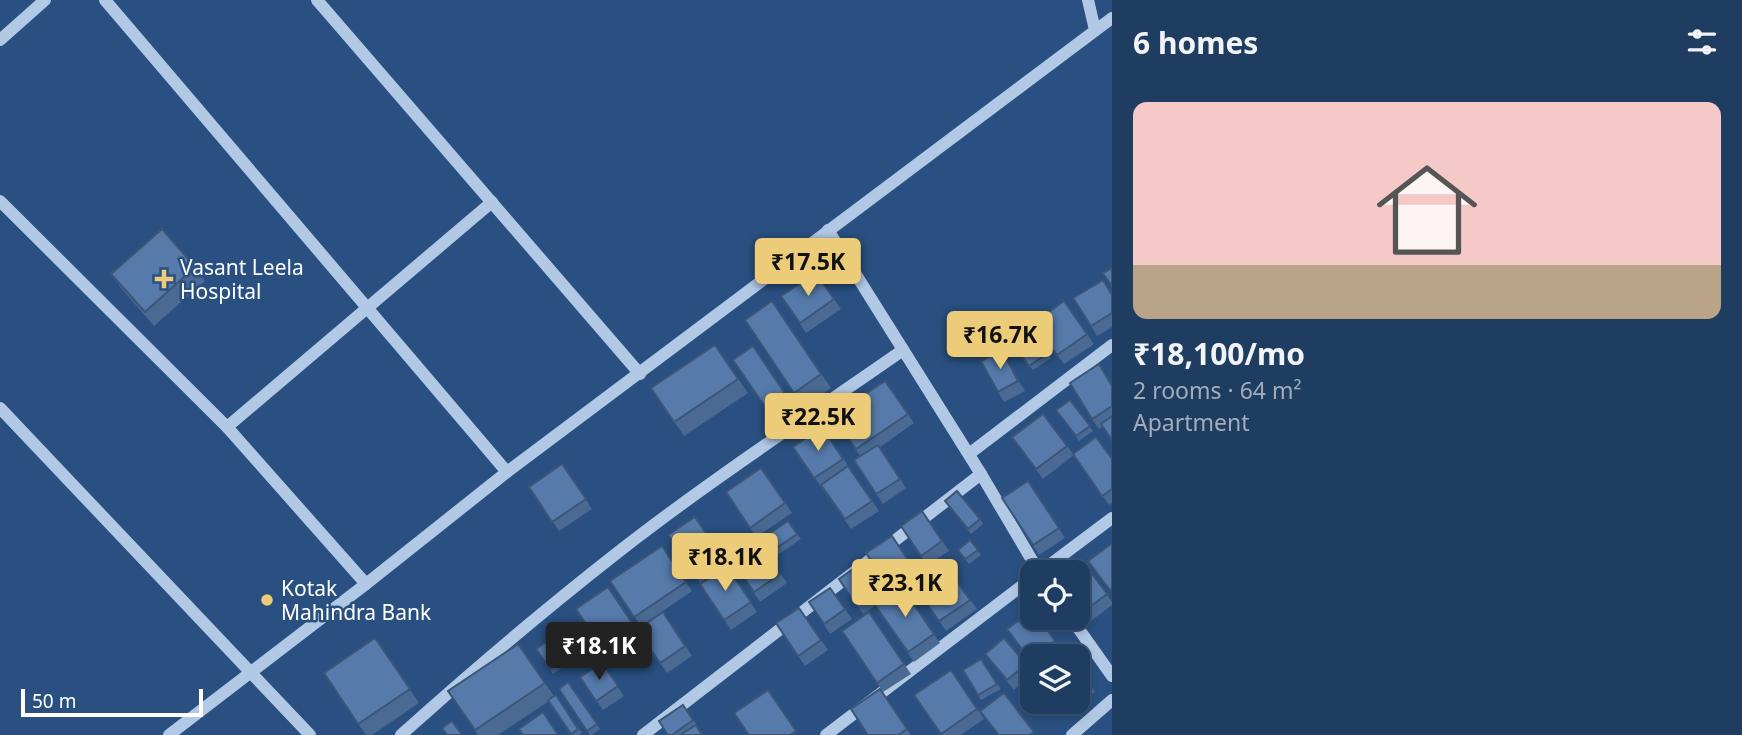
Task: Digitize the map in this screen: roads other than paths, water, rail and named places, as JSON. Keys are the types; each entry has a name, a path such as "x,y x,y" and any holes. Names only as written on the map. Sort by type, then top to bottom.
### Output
{"street":[{"path":"0,40 46,0"},
{"path":"105,0 506,472"},
{"path":"317,0 640,374"},
{"path":"1088,0 1096,30"},
{"path":"169,735 366,584 506,472 640,374 828,230 983,118 1112,18"},
{"path":"0,201 227,427 366,584"},
{"path":"227,427 492,202"},
{"path":"828,230 1032,560"},
{"path":"968,454 1112,345"},
{"path":"401,735 454,687 617,552 709,484 903,350"},
{"path":"0,408 310,735"},
{"path":"643,735 981,474"},
{"path":"1055,560 1112,518"},
{"path":"826,735 1020,587"},
{"path":"1079,630 1112,676"},
{"path":"1072,735 1112,700"}],"place":[{"name":"Vasant Leela Hospital","path":"164,279"},
{"name":"Kotak Mahindra Bank","path":"267,600"}]}
